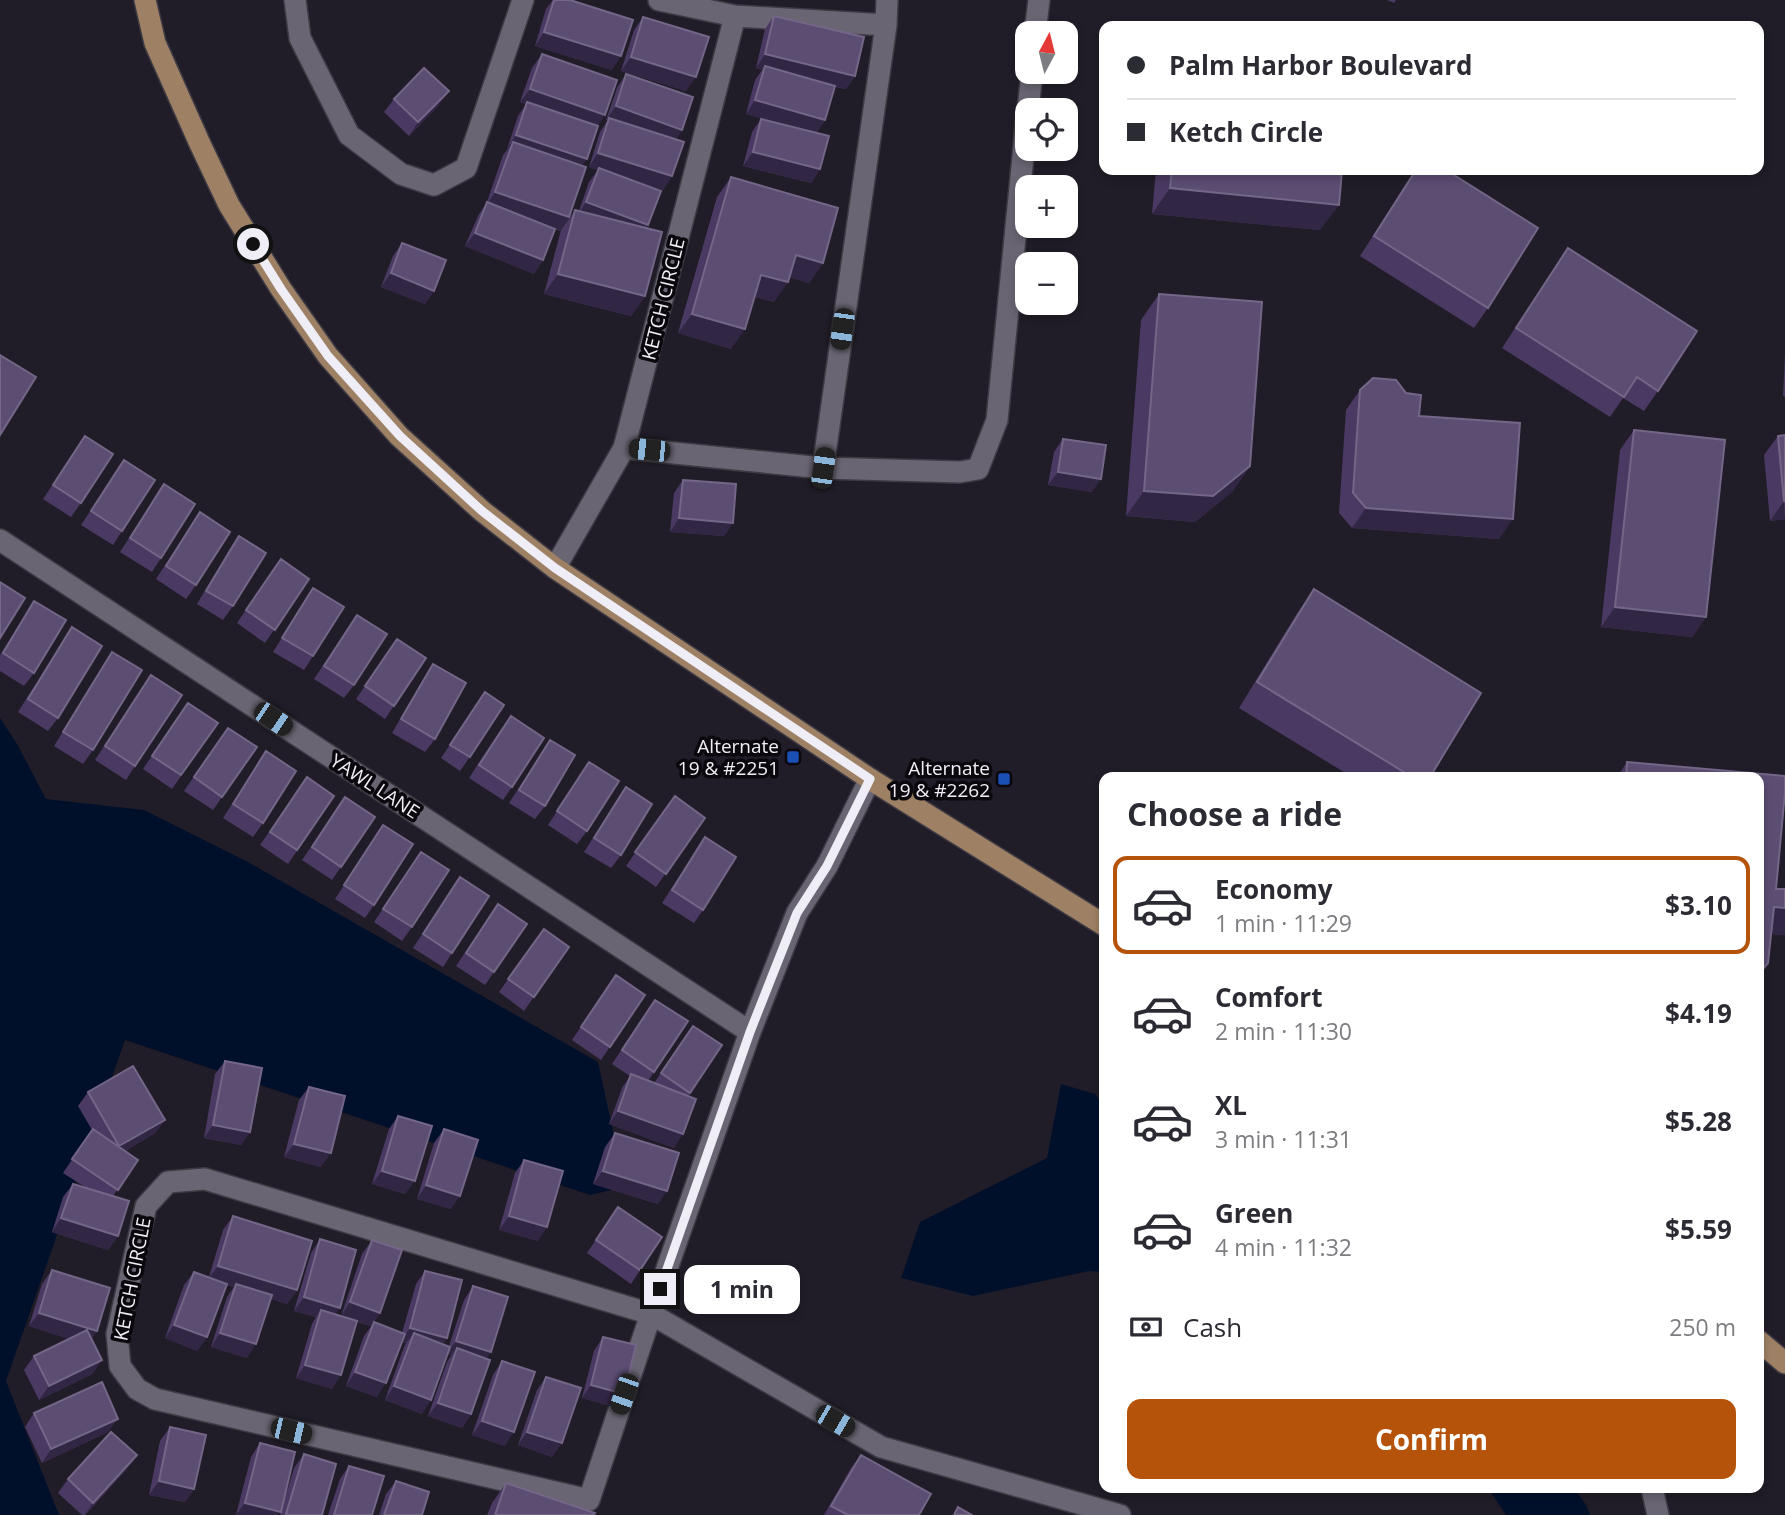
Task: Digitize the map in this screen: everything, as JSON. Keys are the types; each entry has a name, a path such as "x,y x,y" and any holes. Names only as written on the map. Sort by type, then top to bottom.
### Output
{"main road":[{"path":"145,0 155,43 229,205 281,289 328,356 400,436 482,511 555,568 870,779 1099,922"},
{"path":"1764,1345 1785,1363"}],"street":[{"path":"295,0 300,38 349,135 401,174 434,185 466,167 523,0"},
{"path":"659,0 735,16 886,24"},
{"path":"823,468 886,24 887,0"},
{"path":"1036,21 1039,0"},
{"name":"KETCH CIRCLE","path":"555,568 624,448 735,16"},
{"path":"624,448 823,468 960,472 978,469 997,420 1023,161"},
{"name":"YAWL LANE","path":"0,540 750,1032"},
{"name":"KETCH CIRCLE","path":"651,1314 205,1179 168,1182 146,1206 117,1334 120,1366 136,1389 155,1399 589,1500 750,1032 797,913 827,866 870,779"},
{"path":"651,1314 881,1447 1120,1515"},
{"path":"1653,1493 1658,1515"}],"water":[{"path":"0,718 46,799 144,810 248,862 598,1062 625,1187 590,1195 125,1040 6,1381 59,1515 0,1515"},
{"path":"1061,1084 1095,1094 1099,1099 1099,1272 1089,1271 973,1296 901,1278 920,1222 1047,1158"},
{"path":"1491,1493 1578,1493 1590,1515 1506,1515"}],"building":[{"path":"554,0 570,0 633,20 621,56 544,32"},
{"path":"774,16 864,37 855,76 765,54"},
{"path":"643,17 709,37 696,77 631,57"},
{"path":"542,54 617,80 605,115 530,89"},
{"path":"765,66 835,86 825,120 755,100"},
{"path":"424,68 449,91 418,122 394,99"},
{"path":"626,74 693,97 682,130 616,106"},
{"path":"527,102 598,126 587,159 516,135"},
{"path":"609,118 684,142 672,176 598,153"},
{"path":"761,119 829,136 820,169 753,152"},
{"path":"513,142 586,167 569,217 495,192"},
{"path":"599,168 661,191 648,225 586,202"},
{"path":"1171,175 1342,175 1339,205 1170,188"},
{"path":"1413,175 1454,175 1538,228 1488,308 1374,236"},
{"path":"731,177 838,208 823,263 796,255 788,282 761,275 745,329 692,314"},
{"path":"487,202 555,229 543,260 475,233"},
{"path":"575,210 662,232 645,296 558,274"},
{"path":"402,243 446,260 434,291 391,273"},
{"path":"1568,248 1697,331 1658,391 1637,377 1624,397 1516,328"},
{"path":"1159,294 1262,302 1250,466 1213,496 1144,491"},
{"path":"0,355 36,377 0,435"},
{"path":"1373,378 1396,380 1406,393 1421,395 1419,416 1520,423 1513,519 1366,508 1353,493 1360,390"},
{"path":"1634,430 1725,440 1706,617 1615,607"},
{"path":"1785,435 1785,501 1784,501 1778,436"},
{"path":"85,436 113,454 81,503 53,485"},
{"path":"1063,439 1106,445 1101,479 1058,472"},
{"path":"124,460 155,480 122,531 91,511"},
{"path":"683,480 736,484 733,523 679,518"},
{"path":"164,484 195,504 161,558 130,538"},
{"path":"200,512 230,532 196,585 166,566"},
{"path":"239,536 266,553 233,606 206,591"},
{"path":"281,559 309,579 275,630 246,610"},
{"path":"0,582 25,598 0,638"},
{"path":"313,588 344,607 313,656 282,638"},
{"path":"1314,589 1481,693 1433,772 1404,772 1257,682"},
{"path":"34,601 66,620 34,673 3,653"},
{"path":"357,615 387,634 354,685 324,666"},
{"path":"72,627 102,646 58,718 28,699"},
{"path":"397,639 426,658 394,706 365,686"},
{"path":"112,652 142,670 93,750 63,732"},
{"path":"433,664 466,683 435,739 401,719"},
{"path":"151,675 182,695 135,766 105,746"},
{"path":"485,692 504,705 470,757 450,745"},
{"path":"188,703 218,723 181,775 152,756"},
{"path":"511,716 544,738 512,787 479,765"},
{"path":"228,728 257,747 222,797 194,777"},
{"path":"550,740 575,755 545,806 519,790"},
{"path":"266,751 296,771 263,823 233,804"},
{"path":"589,762 619,781 587,831 557,811"},
{"path":"1627,762 1740,772 1626,772"},
{"path":"1764,774 1785,776 1776,889 1785,889 1785,908 1774,907 1768,963 1764,968"},
{"path":"307,777 334,796 297,850 270,832"},
{"path":"626,787 652,804 621,855 594,838"},
{"path":"675,796 705,818 666,874 635,852"},
{"path":"345,797 375,817 341,867 312,847"},
{"path":"383,825 413,844 374,905 344,885"},
{"path":"705,837 736,857 703,910 672,890"},
{"path":"421,852 449,870 412,927 383,909"},
{"path":"460,877 489,896 452,953 423,934"},
{"path":"498,904 527,924 494,972 466,953"},
{"path":"544,929 569,947 534,997 508,979"},
{"path":"616,975 645,995 610,1047 581,1027"},
{"path":"655,1000 688,1021 654,1072 622,1050"},
{"path":"693,1026 722,1045 690,1093 661,1073"},
{"path":"225,1061 262,1068 250,1132 213,1125"},
{"path":"133,1066 165,1120 119,1146 88,1092"},
{"path":"631,1074 696,1099 683,1134 618,1111"},
{"path":"309,1087 345,1096 331,1153 294,1144"},
{"path":"398,1116 432,1126 415,1181 382,1171"},
{"path":"93,1129 138,1160 118,1190 72,1159"},
{"path":"444,1129 478,1140 460,1196 426,1185"},
{"path":"615,1133 679,1153 667,1191 603,1171"},
{"path":"524,1160 563,1171 547,1227 509,1216"},
{"path":"73,1184 129,1201 118,1236 61,1218"},
{"path":"618,1207 662,1237 640,1270 596,1240"},
{"path":"233,1216 312,1241 297,1290 218,1266"},
{"path":"320,1239 356,1250 340,1308 304,1297"},
{"path":"372,1240 402,1250 380,1313 350,1302"},
{"path":"52,1270 110,1288 97,1331 39,1313"},
{"path":"425,1271 462,1280 447,1338 410,1328"},
{"path":"194,1272 227,1284 207,1337 174,1325"},
{"path":"236,1284 272,1295 256,1344 220,1333"},
{"path":"473,1286 508,1297 491,1352 456,1341"},
{"path":"321,1310 357,1321 341,1375 305,1365"},
{"path":"374,1322 405,1334 386,1383 355,1372"},
{"path":"87,1330 102,1360 49,1386 34,1356"},
{"path":"414,1333 450,1347 431,1400 394,1386"},
{"path":"603,1337 636,1345 624,1394 591,1385"},
{"path":"457,1348 490,1360 471,1414 438,1403"},
{"path":"502,1361 535,1372 514,1432 482,1421"},
{"path":"546,1377 581,1388 562,1443 527,1432"},
{"path":"102,1382 118,1419 51,1449 34,1413"},
{"path":"170,1427 206,1435 194,1489 159,1481"},
{"path":"111,1432 137,1455 93,1503 68,1479"},
{"path":"260,1443 295,1452 281,1512 245,1503"},
{"path":"304,1454 336,1464 322,1515 286,1514"},
{"path":"861,1455 931,1494 919,1515 848,1515 831,1506"},
{"path":"349,1466 384,1476 372,1515 334,1515"},
{"path":"396,1481 429,1492 422,1515 384,1515"},
{"path":"506,1483 595,1513 495,1515"},
{"path":"958,1507 972,1515 954,1515"}],"place":[{"name":"Alternate 19 & #2251","path":"793,757"},
{"name":"Alternate 19 & #2262","path":"1004,779"}],"route":[{"path":"253,244 328,356 400,436 482,511 555,568 870,779 827,866 797,913 750,1032 660,1289"}]}
